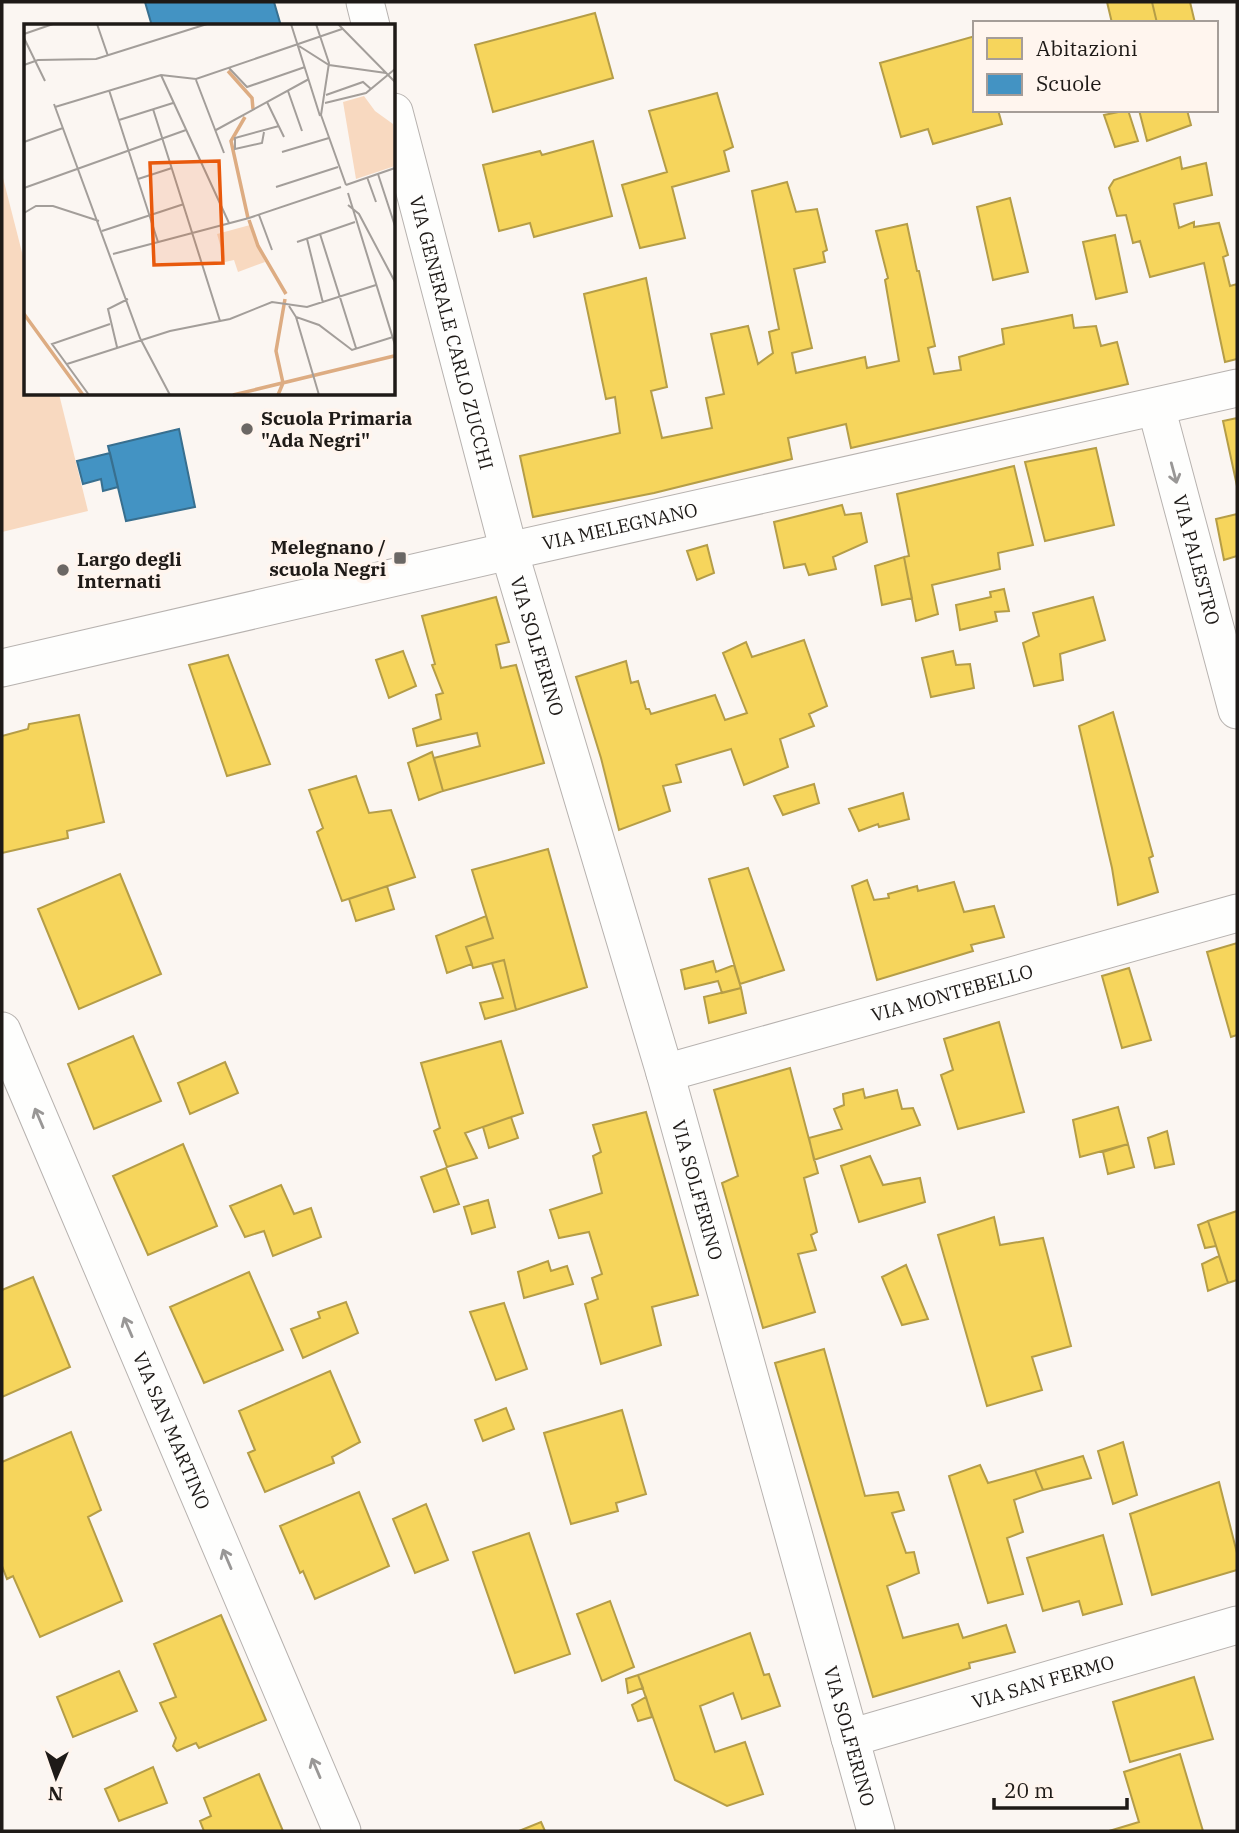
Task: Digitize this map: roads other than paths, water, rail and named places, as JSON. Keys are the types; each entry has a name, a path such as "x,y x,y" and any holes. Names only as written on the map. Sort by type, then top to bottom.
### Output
{"street":[{"path":"365,2 370,24"},
{"name":"VIA GENERALE CARLO ZUCCHI","path":"396,120 509,551"},
{"name":"VIA MELEGNANO","path":"2,668 1237,388"},
{"name":"VIA PALESTRO","path":"1156,407 1237,710"},
{"name":"VIA SOLFERINO","path":"509,551 664,1073 876,1831"},
{"name":"VIA MONTEBELLO","path":"664,1073 1237,912"},
{"name":"VIA SAN MARTINO","path":"2,1031 342,1831"},
{"name":"VIA SAN FERMO","path":"850,1738 1237,1625"}],"place":[{"name":"Scuola Primaria \"Ada Negri\"","path":"247,429"},
{"name":"Melegnano / scuola Negri","path":"400,558"},
{"name":"Largo degli Internati","path":"63,570"}]}
